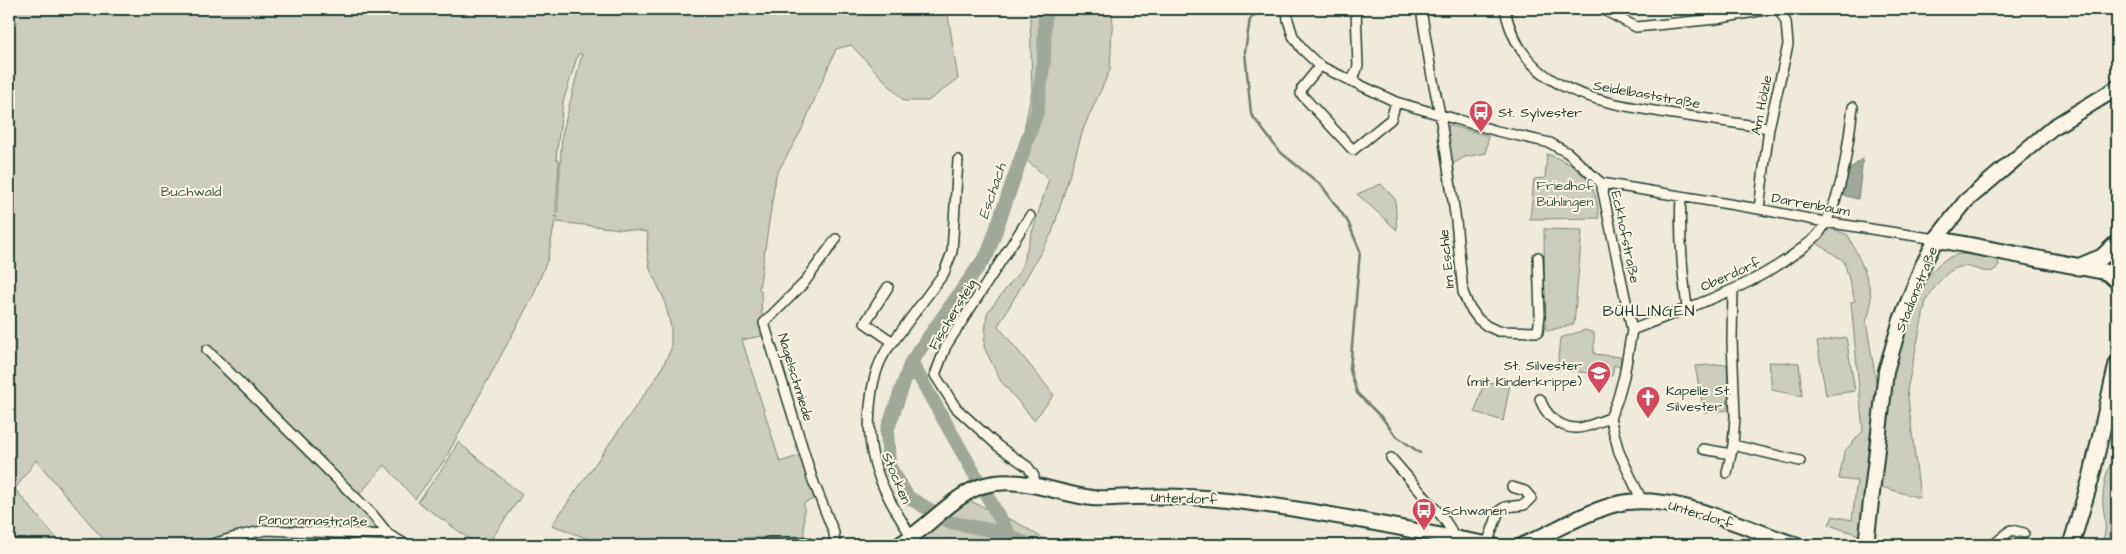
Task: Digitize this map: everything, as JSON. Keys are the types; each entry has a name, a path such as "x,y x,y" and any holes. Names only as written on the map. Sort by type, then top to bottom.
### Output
{"main road":[{"path":"1936,239 2078,266 2108,273 2117,281"},
{"path":"2078,266 2102,257 2117,243"},
{"path":"2074,538 2093,470 2117,364"}],"street":[{"name":"Eckhofstraße","path":"1288,9 1288,20 1293,36 1302,49 1320,66 1396,102 1497,131 1550,143 1568,152 1601,182 1632,330 1624,376 1610,418"},
{"path":"1351,82 1358,67 1356,9"},
{"path":"1421,9 1440,114"},
{"name":"Seidelbaststraße","path":"1505,9 1508,26 1524,56 1554,82 1580,95 1614,104 1769,128"},
{"path":"1602,9 1636,26 1716,19 1770,9"},
{"name":"Am Hölzle","path":"1759,209 1769,128 1788,45 1786,22 1779,9"},
{"path":"1320,66 1302,88 1301,94 1353,150 1391,119 1396,102"},
{"name":"Stadionstraße","path":"1866,545 1886,371 1901,320 1922,267 1936,239 1966,201 2052,128 2117,88"},
{"name":"Oberdorf","path":"1632,330 1733,290 1779,266 1815,237 1834,202 1845,164 1853,107"},
{"name":"Im Eschle","path":"1440,114 1456,221 1463,292 1468,305 1478,319 1498,331 1538,332 1540,316 1538,257"},
{"name":"Stocken","path":"912,537 885,491 874,465 869,440 869,410 875,374 886,350 944,273 952,252 958,160"},
{"name":"Darrenbaum","path":"1601,182 1824,222 1936,239"},
{"path":"1681,197 1682,267 1687,307"},
{"name":"Fischersteig","path":"1030,216 946,346 935,375 956,408 998,446 1028,467 1034,476 1035,486"},
{"name":"Nagelschmiede","path":"834,545 834,533 812,478 764,323 804,283 836,239"},
{"path":"888,287 865,323 893,342"},
{"path":"1727,473 1733,444 1735,416 1732,340 1733,290"},
{"path":"207,350 373,515 388,535 406,545"},
{"path":"1540,399 1544,411 1561,425 1576,428 1610,418 1619,452 1642,501"},
{"path":"1733,444 1800,461"},
{"path":"1703,449 1731,454"},
{"path":"1391,458 1444,519 1451,530 1451,538"},
{"name":"Unterdorf","path":"899,545 912,537 947,508 984,485 1011,482 1093,498 1173,496 1217,499 1329,514 1490,545 1498,511 1524,505 1530,498 1525,491 1512,487"},
{"name":"Unterdorf","path":"1523,545 1583,515 1614,504 1642,501 1658,501 1692,509 1796,545"},
{"name":"Panoramastraße","path":"209,545 266,530 388,535"},
{"path":"1993,545 2011,530 2024,533"},
{"path":"768,545 806,545"}],"green space":[{"name":"Buchwald","path":"9,9 947,9 958,79 928,101 904,101 851,45 836,49 801,131 776,175 759,289 761,291 762,322 766,335 742,340 780,462 801,455 814,499 804,503 804,536 740,538 683,545 604,545 552,525 660,372 671,349 671,327 664,299 650,269 647,250 648,232 557,222 562,135 582,54 578,54 563,102 556,158 559,162 555,221 548,258 533,296 444,461 415,499 385,465 358,496 361,506 376,525 375,529 368,531 333,530 228,537 203,545 108,545 36,460 15,489 62,545 9,545"},
{"path":"1030,9 1113,9 1110,70 1084,127 1052,233 998,326 1054,395 1034,420 1000,380 984,347 987,313 1020,271 1049,179 1019,154 1032,91"},
{"path":"1449,125 1488,136 1486,153 1465,157 1452,164 1447,132"},
{"name":"Friedhof Bühlingen","path":"1547,154 1569,164 1585,177 1595,195 1599,218 1530,219 1534,179 1545,178"},
{"path":"1381,184 1395,199 1397,230 1357,194"},
{"path":"1830,228 1848,235 1863,266 1870,288 1870,310 1866,321 1878,393 1862,536 1829,525 1833,516 1852,520 1857,481 1839,479 1844,452 1863,431 1851,302 1855,301 1844,261 1817,243"},
{"path":"1544,229 1582,230 1574,324 1547,331 1545,326"},
{"path":"1961,254 1997,257 1999,266 1990,272 1965,266 1954,269 1940,281 1926,301 1907,390 1920,498 1878,486 1890,392 1908,317 1922,286 1939,264"},
{"path":"1585,330 1594,333 1594,354 1621,357 1620,367 1614,365 1612,376 1557,369 1560,338"},
{"path":"1846,337 1855,391 1826,395 1817,342"},
{"path":"1769,362 1799,363 1802,396 1772,390"},
{"path":"1727,364 1728,410 1704,413 1695,366"},
{"path":"1484,382 1510,384 1503,421 1475,412"},
{"path":"458,442 522,495 487,545 478,545 418,502 447,462"},
{"path":"2117,455 2117,545 2098,545 2102,540 2105,528 2103,501 2105,479 2111,463"},
{"path":"968,500 1018,523 1054,545 985,545 967,540 957,540 911,545"},
{"path":"270,533 339,536 350,538 356,545 216,545"}],"shaded area":[{"path":"1863,158 1858,199 1842,195 1850,169"}],"waterway":[{"name":"Eschach","path":"1031,545 994,531 950,522 908,497 889,466 887,431 911,362 988,253 1037,112 1044,60 1045,9"},
{"path":"1261,9 1250,19 1245,52 1251,114 1279,151 1322,186 1348,222 1360,251 1350,370 1357,393 1383,419 1395,435 1420,453"},
{"name":"Eschach","path":"911,362 1011,538"}],"place":[{"name":"St. Sylvester","path":"1481,133"},
{"name":"St. Silvester (mit Kinderkrippe)","path":"1599,394"},
{"name":"Kapelle St. Silvester","path":"1648,419"},
{"name":"Schwanen","path":"1424,531"}],"district":[{"name":"BÜHLINGEN","path":"1649,310"}]}
